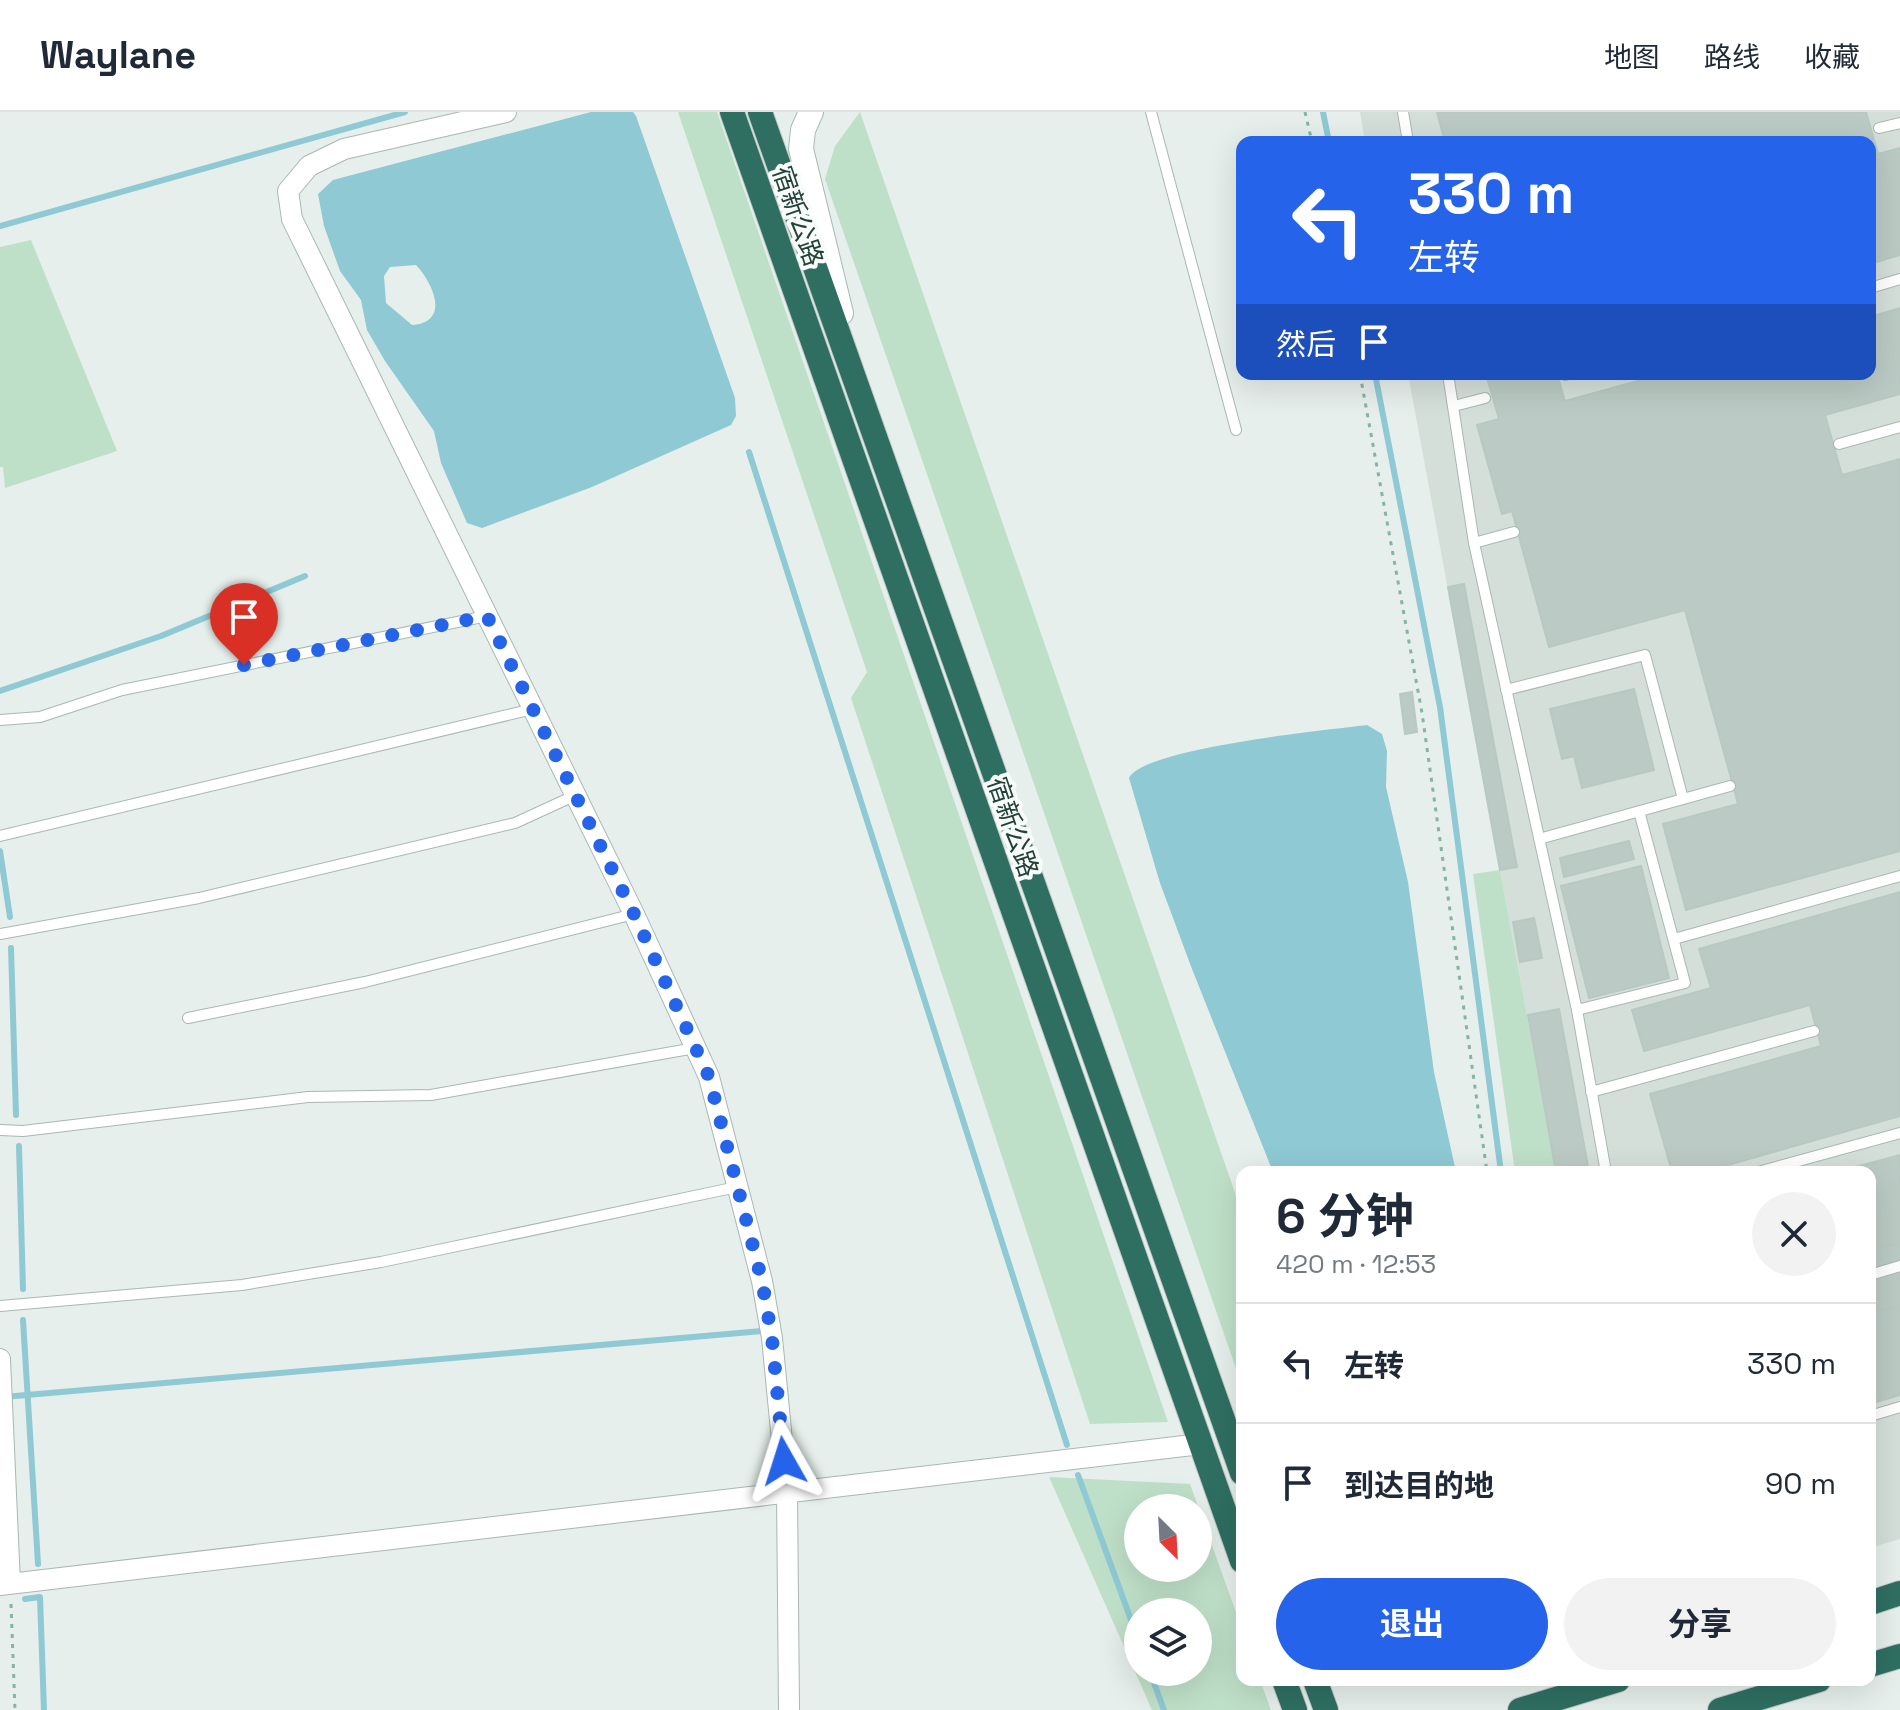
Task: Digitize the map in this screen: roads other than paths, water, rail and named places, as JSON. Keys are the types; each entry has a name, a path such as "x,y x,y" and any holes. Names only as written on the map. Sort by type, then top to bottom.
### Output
{"highway":[{"name":"宿新公路","path":"732,112 1236,1544"},
{"name":"宿新公路","path":"760,112 1236,1456"},
{"path":"1876,1601 1900,1593"},
{"path":"1876,1663 1900,1656"},
{"path":"1286,1686 1295,1710"},
{"path":"1317,1686 1326,1710"},
{"path":"1520,1710 1598,1686"},
{"path":"1720,1710 1799,1686"}],"street":[{"path":"506,112 344,149 309,166 288,191 292,219 634,914 709,1077 772,1338 787,1492 789,1710"},
{"path":"811,112 803,130 806,173 876,439"},
{"path":"0,1359 5,1585 1201,1444"}],"lane":[{"path":"1151,112 1236,430"},
{"path":"1403,112 1407,136"},
{"path":"1879,128 1900,123"},
{"path":"1876,286 1900,279"},
{"path":"1449,380 1474,543 1577,1010 1605,1166"},
{"path":"1454,406 1485,398"},
{"path":"1839,444 1900,427"},
{"path":"1474,543 1514,532"},
{"path":"0,720 40,717 122,690 487,616"},
{"path":"1506,690 1645,655 1683,799"},
{"path":"0,836 533,709"},
{"path":"1539,839 1730,786"},
{"path":"0,934 199,898 515,823 576,795"},
{"path":"1577,1010 1685,983 1639,811"},
{"path":"1674,939 1900,876"},
{"path":"188,1018 365,982 634,914"},
{"path":"1591,1092 1814,1031"},
{"path":"0,1130 23,1131 308,1097 431,1095 695,1048"},
{"path":"1780,1166 1900,1133"},
{"path":"0,1306 257,1282 381,1262 737,1187"},
{"path":"1876,1273 1900,1266"},
{"path":"1876,1414 1900,1407"}],"water":[{"path":"591,112 633,112 735,398 736,416 731,425 592,487 482,528 467,523 441,463 434,431 385,361 367,330 361,300 340,271 324,226 318,194 333,180","holes":["416,265 432,291 435,309 424,322 412,325 386,303 384,276 390,267"]},
{"path":"1367,725 1382,734 1387,751 1386,787 1408,882 1434,1072 1455,1166 1271,1166 1160,883 1129,778 1142,767 1167,758 1200,749"}],"waterway":[{"path":"0,226 405,112"},
{"path":"1323,112 1328,136"},
{"path":"1376,380 1440,707 1500,1166"},
{"path":"749,452 1067,1445"},
{"path":"0,691 161,636 305,576"},
{"path":"0,851 10,917"},
{"path":"11,948 16,1115"},
{"path":"19,1146 23,1289"},
{"path":"23,1320 38,1564"},
{"path":"4,1397 762,1331"},
{"path":"1078,1475 1124,1601"},
{"path":"25,1599 40,1597 44,1710"},
{"path":"1155,1686 1164,1710"}]}
